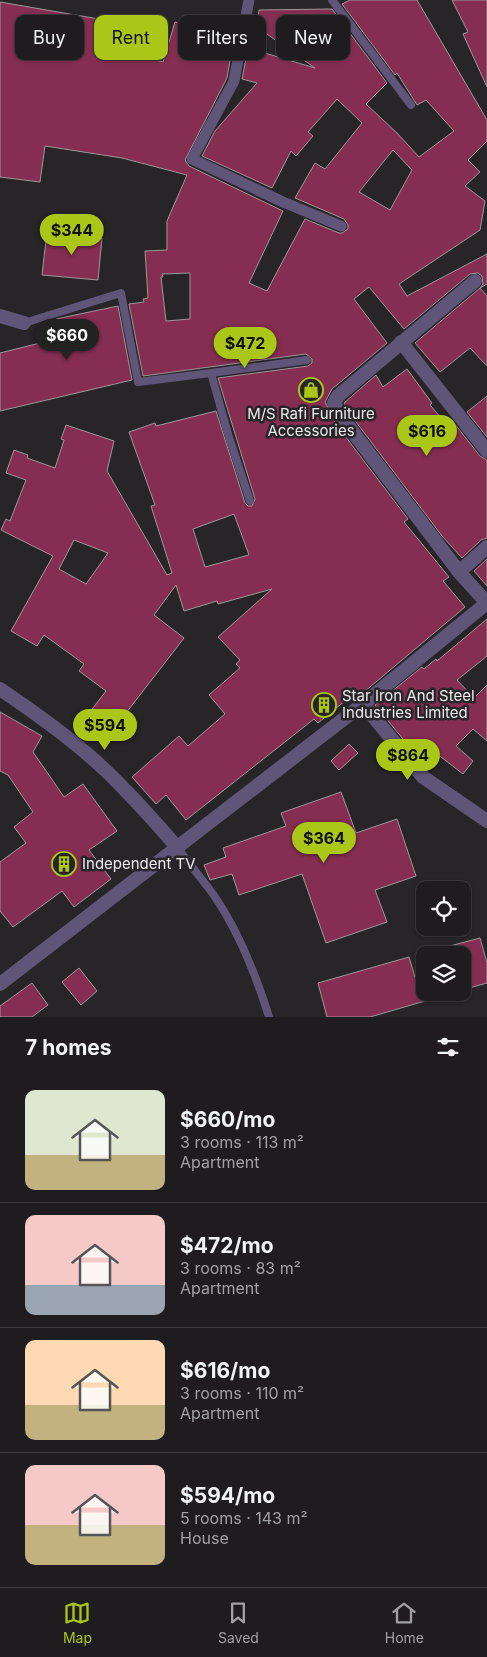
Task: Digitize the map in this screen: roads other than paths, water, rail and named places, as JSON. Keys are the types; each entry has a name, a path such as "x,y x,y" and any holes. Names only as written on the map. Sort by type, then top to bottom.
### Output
{"street":[{"path":"249,0 234,80 192,159 283,202 341,226"},
{"path":"0,984 364,704 487,603 459,572 342,419 334,404 338,396 475,281"},
{"path":"0,316 24,323"},
{"path":"400,342 487,452"},
{"path":"459,572 487,547"},
{"path":"0,689 49,723 87,754 125,790 178,848"},
{"path":"364,704 422,777 487,821"}],"lane":[{"path":"332,0 411,105"},
{"path":"24,323 121,293 138,382 307,360"},
{"path":"211,373 228,434 250,501"},
{"path":"178,848 214,896 238,939 261,992 269,1017"}],"place":[{"name":"M/S Rafi Furniture Accessories","path":"311,390"},
{"name":"Star Iron And Steel Industries Limited","path":"324,705"},
{"name":"Independent TV","path":"64,864"}]}
